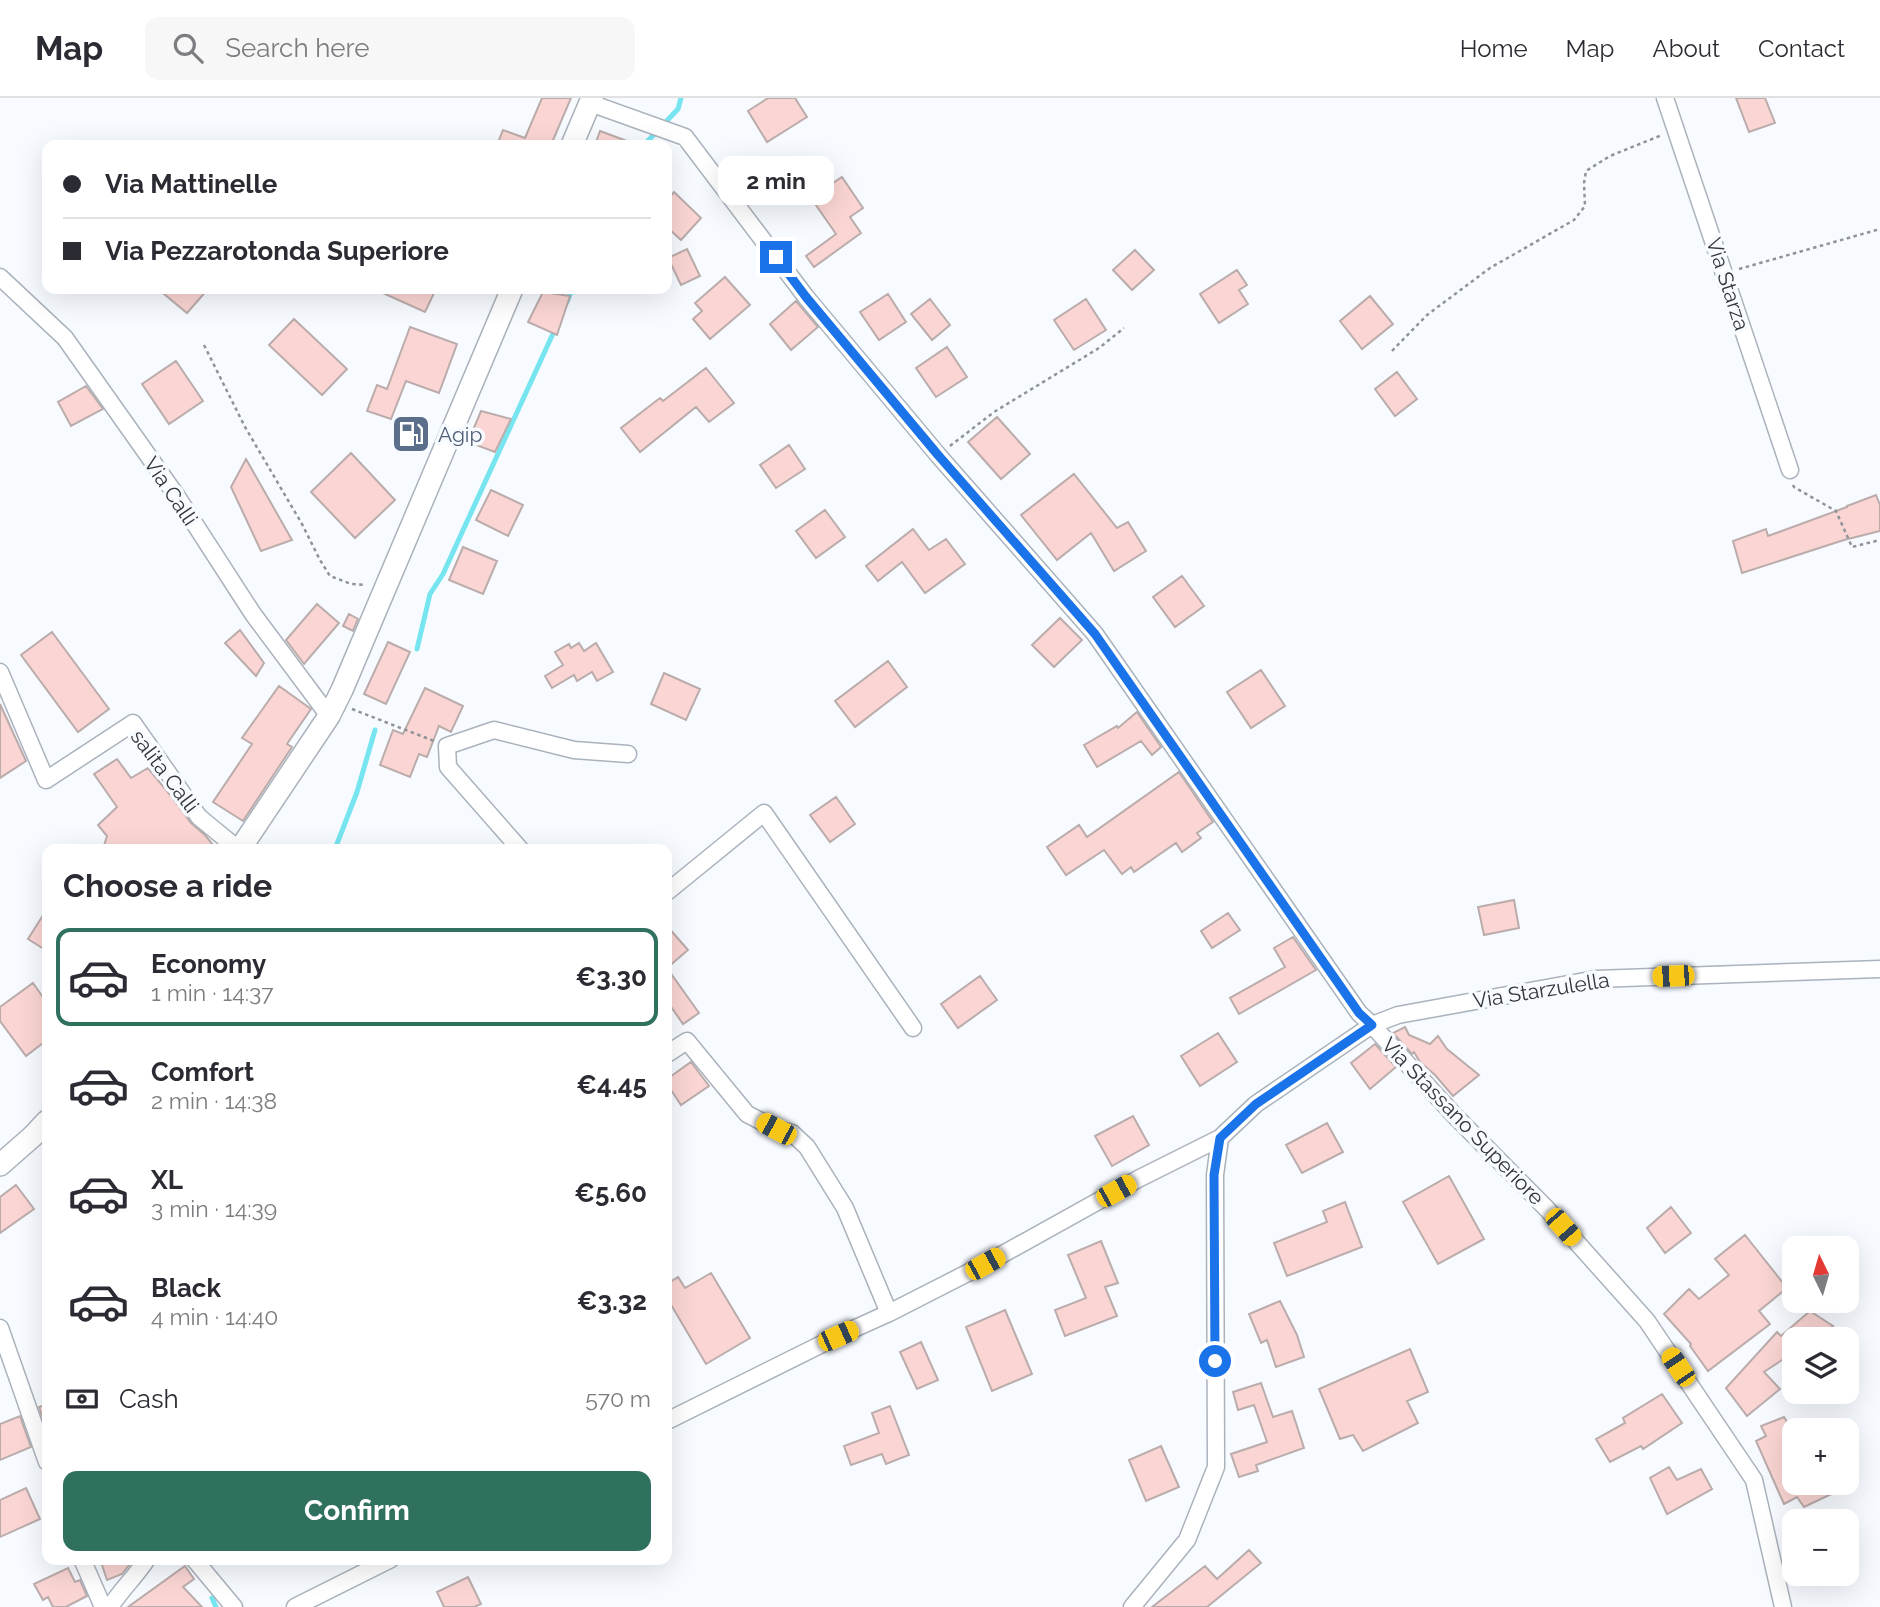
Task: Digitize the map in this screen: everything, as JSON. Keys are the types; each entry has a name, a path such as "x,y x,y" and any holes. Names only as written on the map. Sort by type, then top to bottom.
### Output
{"main road":[{"path":"574,140 591,101"},
{"path":"242,844 332,710 510,294"},
{"path":"0,1165 42,1126"}],"street":[{"name":"Via Starza","path":"1665,98 1790,470"},
{"name":"Via Stassano Superiore","path":"591,101 685,137 806,297 938,455 1095,634 1359,1013 1547,1209 1647,1321 1754,1480 1783,1607"},
{"name":"Via Calli","path":"0,277 65,338 176,495 253,614 332,710"},
{"name":"salita Calli","path":"0,672 46,780 133,723 199,817 233,844"},
{"path":"516,844 448,767 447,746 494,730 574,750 628,754"},
{"path":"672,888 764,813 913,1028"},
{"name":"Via Starzulella","path":"672,1419 890,1313 1138,1179 1220,1138 1256,1104 1372,1025 1398,1015 1596,979 1880,969"},
{"path":"672,1051 687,1041 747,1114 776,1129 792,1133 807,1147 845,1208 890,1313"},
{"path":"1132,1607 1187,1540 1216,1467 1214,1175 1220,1138"},
{"path":"0,1328 42,1448"},
{"path":"85,1565 103,1607"},
{"path":"110,1607 120,1590 143,1565"},
{"path":"199,1565 234,1607"},
{"path":"295,1607 379,1565"}],"path":[{"path":"1392,351 1427,315 1490,268 1574,220 1586,206 1586,171 1610,156 1676,129"},
{"path":"1724,274 1880,229"},
{"path":"938,455 994,412 1099,348 1124,328"},
{"path":"204,345 245,427 330,576 351,584 387,586"},
{"path":"1790,470 1794,487 1836,511 1852,547 1880,540"},
{"path":"332,710 447,746"}],"building":[{"path":"542,98 571,98 553,140 499,140 503,130 525,138"},
{"path":"768,98 795,98 807,117 767,142 748,111"},
{"path":"1736,98 1765,98 1775,123 1749,132"},
{"path":"600,131 624,140 597,140"},
{"path":"842,177 863,208 850,217 861,233 814,267 806,256 836,234 811,198"},
{"path":"674,192 701,218 681,240 672,232"},
{"path":"687,249 700,276 681,285 672,266 672,256"},
{"path":"1135,250 1154,270 1132,290 1113,270"},
{"path":"1237,270 1247,285 1239,290 1248,304 1219,323 1200,294"},
{"path":"725,277 750,305 710,339 693,319 702,311 695,303"},
{"path":"164,294 204,294 187,313"},
{"path":"385,294 434,294 425,312"},
{"path":"542,294 570,296 557,335 528,322"},
{"path":"888,294 906,322 879,340 860,312"},
{"path":"1370,296 1393,324 1362,349 1340,321"},
{"path":"930,299 950,325 932,340 911,314"},
{"path":"1086,299 1106,330 1074,350 1054,320"},
{"path":"796,301 818,327 791,350 770,324"},
{"path":"294,319 347,369 322,395 269,345"},
{"path":"410,327 457,344 439,393 406,381 391,419 367,411 377,385 387,389"},
{"path":"947,347 967,377 936,397 916,368"},
{"path":"176,361 203,401 169,424 142,384"},
{"path":"706,368 734,403 709,422 696,407 640,452 621,428 660,398 663,401"},
{"path":"1397,372 1417,399 1395,416 1375,389"},
{"path":"86,386 103,409 71,426 58,402"},
{"path":"481,411 511,419 495,452 468,442"},
{"path":"997,417 1030,454 1001,479 968,442"},
{"path":"789,445 805,469 776,488 760,465"},
{"path":"351,453 395,500 355,538 311,492"},
{"path":"246,459 292,540 261,551 231,487"},
{"path":"1074,474 1117,528 1128,522 1146,551 1114,571 1091,533 1057,560 1021,515"},
{"path":"491,490 523,505 508,536 476,520"},
{"path":"1876,495 1880,505 1880,531 1742,573 1733,541 1766,529 1768,536"},
{"path":"825,510 845,537 816,558 796,531"},
{"path":"913,529 929,550 946,539 965,564 925,593 902,562 878,581 866,566"},
{"path":"463,547 497,561 483,594 449,580"},
{"path":"1182,576 1204,606 1175,627 1153,597"},
{"path":"317,604 339,623 304,664 286,640"},
{"path":"349,614 358,619 353,631 343,626"},
{"path":"1060,618 1082,640 1054,667 1032,645"},
{"path":"240,630 264,663 256,676 225,643"},
{"path":"52,632 109,709 78,732 21,655"},
{"path":"388,642 410,652 386,704 364,694"},
{"path":"579,643 584,651 596,643 613,672 597,681 592,672 577,681 574,675 552,688 545,676 563,665 555,652 569,644 571,648"},
{"path":"888,661 907,687 855,727 835,701"},
{"path":"1261,670 1285,706 1251,728 1227,692"},
{"path":"664,673 700,689 686,720 651,704"},
{"path":"279,686 311,709 287,744 292,747 243,821 213,802 252,744 242,738"},
{"path":"425,688 463,706 451,732 439,726 427,757 419,754 410,777 380,765 393,730 403,734"},
{"path":"0,704 26,761 0,778"},
{"path":"1137,712 1161,747 1152,755 1141,741 1097,767 1084,745 1117,726 1118,728"},
{"path":"117,759 131,778 148,768 191,823 212,844 105,844 107,836 98,825 117,807 94,774"},
{"path":"1179,772 1213,822 1197,833 1201,838 1182,852 1176,843 1134,872 1131,867 1122,874 1104,850 1066,875 1047,847 1079,825 1087,837"},
{"path":"836,797 855,824 830,842 810,815"},
{"path":"1514,900 1519,928 1484,935 1478,907"},
{"path":"1228,913 1240,930 1212,948 1201,931"},
{"path":"42,917 42,948 28,939"},
{"path":"672,932 688,950 672,964"},
{"path":"1293,937 1316,970 1239,1014 1230,998 1285,967 1274,948"},
{"path":"672,975 699,1013 683,1024 672,1008"},
{"path":"980,976 997,1000 958,1028 941,1004"},
{"path":"33,983 42,996 42,1044 26,1056 0,1021 0,1007"},
{"path":"1405,1027 1409,1035 1430,1044 1438,1036 1447,1049 1479,1075 1453,1096 1420,1062 1414,1052 1412,1054 1393,1033"},
{"path":"1218,1033 1237,1062 1200,1086 1181,1056"},
{"path":"1375,1044 1396,1067 1370,1089 1351,1063"},
{"path":"691,1062 709,1086 681,1105 672,1092 672,1075"},
{"path":"1133,1116 1149,1145 1112,1166 1095,1136"},
{"path":"1327,1123 1343,1152 1302,1173 1286,1145"},
{"path":"1449,1176 1484,1239 1438,1264 1403,1202"},
{"path":"16,1185 34,1209 0,1233 0,1197"},
{"path":"1345,1202 1362,1247 1287,1276 1274,1243 1327,1222 1323,1211"},
{"path":"1671,1207 1691,1233 1665,1253 1647,1228"},
{"path":"1745,1235 1782,1282 1782,1292 1759,1311 1770,1324 1708,1371 1691,1344 1664,1314 1689,1289 1699,1299 1729,1275 1715,1259"},
{"path":"1101,1241 1118,1283 1105,1287 1117,1316 1065,1336 1055,1310 1086,1298 1068,1255"},
{"path":"711,1273 750,1338 706,1364 672,1306 672,1281 678,1277 685,1288"},
{"path":"1280,1301 1297,1335 1304,1357 1276,1367 1267,1340 1261,1343 1249,1314"},
{"path":"1005,1310 1032,1374 992,1391 966,1327"},
{"path":"1808,1313 1813,1313 1833,1326 1832,1327 1791,1327"},
{"path":"1777,1332 1781,1336 1782,1360 1764,1372 1780,1389 1747,1416 1726,1388"},
{"path":"921,1342 938,1380 917,1389 900,1352"},
{"path":"1410,1349 1428,1392 1407,1401 1418,1423 1363,1451 1353,1435 1340,1439 1319,1389"},
{"path":"1261,1383 1273,1417 1292,1411 1304,1448 1256,1465 1258,1471 1239,1477 1231,1454 1267,1442 1254,1405 1238,1410 1233,1392"},
{"path":"1662,1394 1682,1423 1643,1449 1641,1446 1610,1462 1596,1439 1625,1423 1623,1418"},
{"path":"890,1406 909,1455 886,1464 882,1454 851,1465 844,1446 879,1433 872,1413"},
{"path":"20,1416 31,1447 0,1460 0,1424"},
{"path":"1784,1417 1785,1418 1782,1418 1782,1495 1829,1495 1804,1507 1797,1497 1784,1504 1756,1441 1766,1436 1761,1426"},
{"path":"1161,1446 1179,1487 1146,1501 1129,1460"},
{"path":"1669,1467 1677,1480 1701,1469 1712,1489 1667,1514 1650,1478"},
{"path":"26,1488 40,1519 0,1537 0,1500"},
{"path":"1249,1550 1261,1563 1207,1607 1152,1607 1205,1566 1217,1579"},
{"path":"102,1565 129,1565 122,1574 107,1580"},
{"path":"185,1566 194,1579 183,1587 202,1607 128,1607"},
{"path":"68,1568 75,1582 80,1580 87,1596 66,1607 53,1607 48,1597 43,1600 34,1584"},
{"path":"468,1577 481,1604 474,1607 444,1607 437,1592"}],"waterway":[{"path":"649,140 678,109 681,98"},
{"path":"567,302 570,294"},
{"path":"417,649 430,594 443,574 556,327"},
{"path":"337,844 357,792 375,730"},
{"path":"212,1598 216,1607"}],"place":[{"name":"Agip","path":"411,434"}],"route":[{"path":"776,257 806,297 938,455 1095,634 1359,1013 1372,1025 1256,1104 1220,1138 1214,1175 1215,1361"}]}
